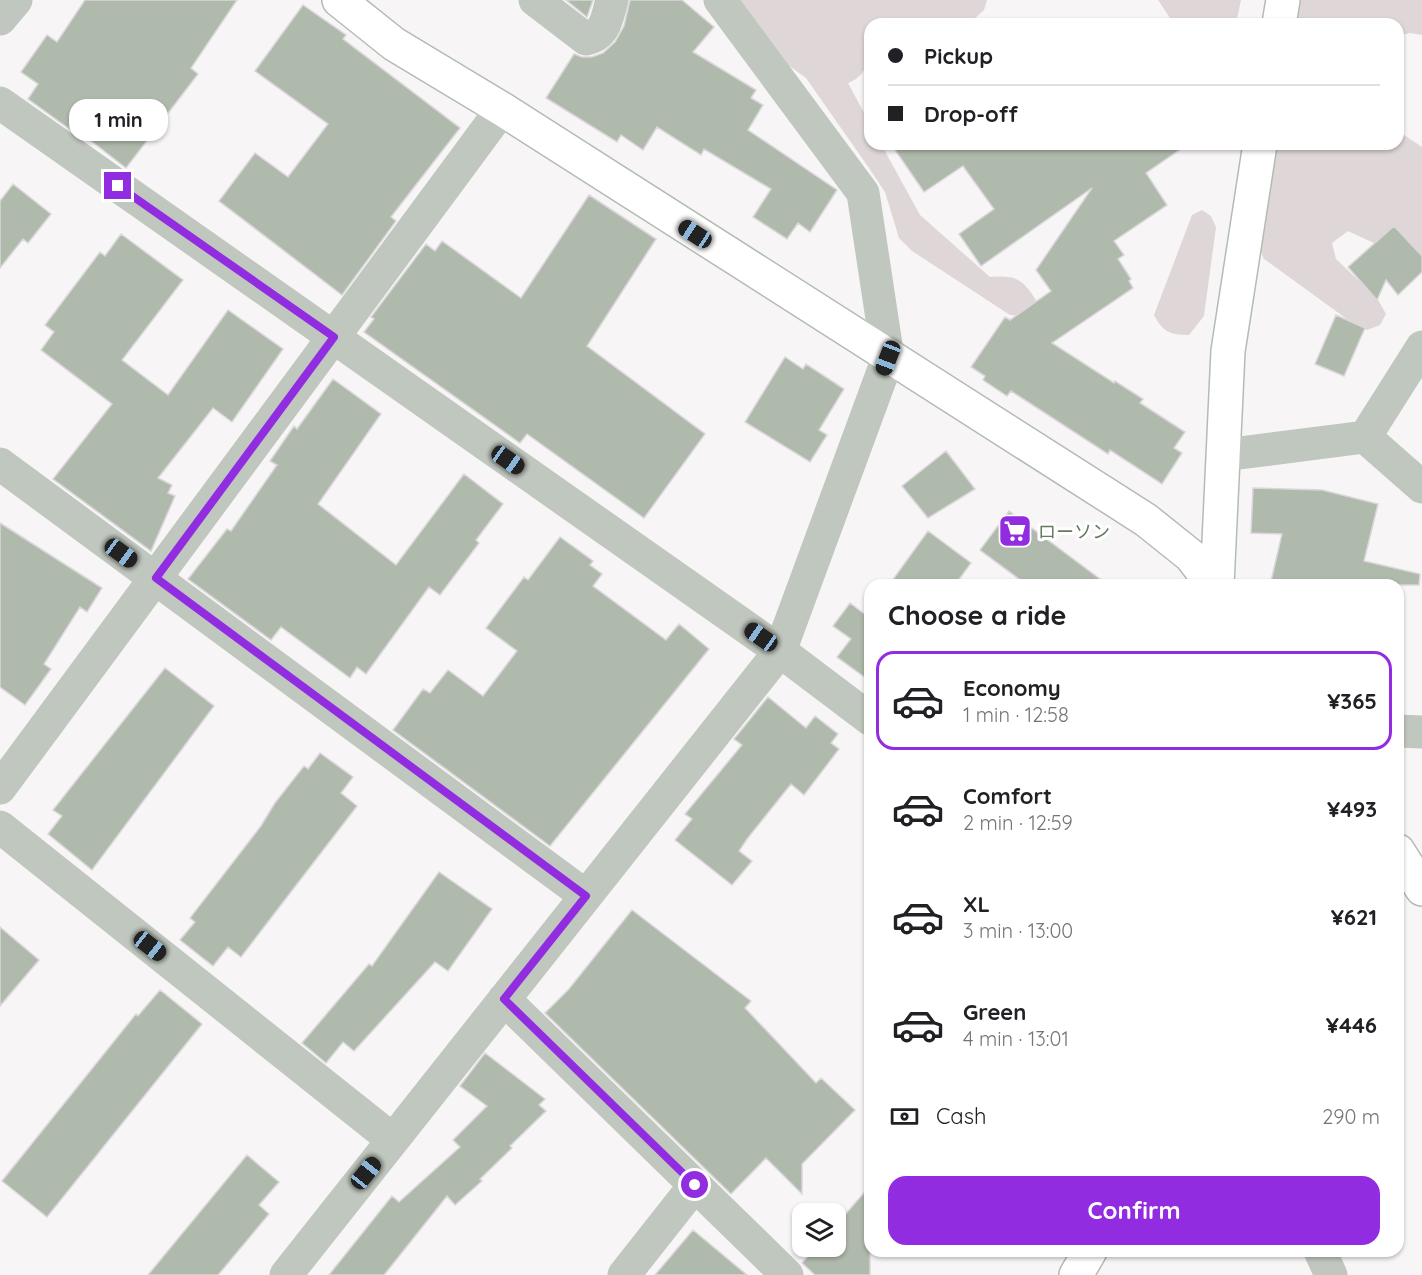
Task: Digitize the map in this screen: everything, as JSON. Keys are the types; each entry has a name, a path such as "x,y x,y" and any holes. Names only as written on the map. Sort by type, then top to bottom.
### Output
{"street":[{"path":"0,19 16,0"},
{"path":"339,0 394,44 502,109 888,358 1146,520 1191,556 1210,579"},
{"path":"535,0 586,39 595,37 603,30 612,0"},
{"path":"286,1275 780,651 888,358 863,193 720,0"},
{"path":"1280,18 1283,0"},
{"path":"0,103 780,651 864,714"},
{"path":"0,788 502,109"},
{"path":"1215,579 1228,351 1259,150"},
{"path":"1365,437 1422,347"},
{"path":"1224,455 1365,437 1422,487"},
{"path":"0,464 586,896"},
{"path":"1404,731 1422,732"},
{"path":"0,827 393,1140"},
{"path":"1404,861 1422,889"},
{"path":"504,999 787,1275"},
{"path":"624,1275 695,1185"},
{"path":"1076,1275 1086,1257"},
{"path":"1323,1257 1331,1275"}],"shaded area":[{"path":"737,0 987,0 984,10 975,18 864,18 864,70 856,79 848,83 864,113 864,150 884,150 920,215 990,277 1013,278 1028,288 1037,302 1028,316 1010,315 912,251 899,238 885,192 806,78 784,62"},
{"path":"1158,0 1241,0 1237,18 1170,18"},
{"path":"1295,0 1422,0 1422,35 1404,34 1404,18 1292,18"},
{"path":"1404,135 1422,147 1422,257 1391,251 1348,231 1332,243 1336,259 1377,298 1386,314 1380,325 1367,330 1351,322 1264,259 1258,246 1271,150 1404,150"},
{"path":"1202,210 1211,216 1216,227 1204,316 1189,335 1177,334 1164,329 1154,315 1192,215"}],"building":[{"path":"85,0 237,0 191,68 198,74 126,168 77,130 75,133 28,99 38,84 21,72 47,35 57,42"},
{"path":"566,0 593,0 587,17"},
{"path":"630,0 682,0 714,27 693,52 756,90 751,98 763,105 748,130 837,190 810,232 798,223 787,239 753,217 771,189 704,149 701,155 657,127 643,150 621,135 617,142 546,98 574,54 592,57 603,53 615,42 624,26"},
{"path":"303,5 346,35 343,39 460,128 391,217 396,221 342,295 219,201 255,153 288,177 328,124 255,71"},
{"path":"895,150 1179,150 1146,173 1167,205 1114,241 1124,255 1118,259 1131,279 1129,281 1133,288 1052,343 1143,399 1140,403 1185,432 1174,448 1182,453 1162,484 1110,450 1108,454 1011,391 1007,396 983,380 985,376 971,367 1005,317 1010,320 1051,291 1036,270 1092,188 981,266 959,234 994,209 963,166 924,192"},
{"path":"13,184 51,214 28,243 23,239 0,268 0,201"},
{"path":"589,195 656,239 587,346 705,434 644,518 527,434 520,443 364,332 374,319 371,317 426,244 435,251 442,241 521,298"},
{"path":"1394,226 1422,256 1422,272 1398,295 1386,280 1377,300 1348,267"},
{"path":"121,234 183,280 122,360 168,395 228,310 283,349 232,422 213,408 158,478 172,485 168,493 175,496 151,551 53,479 112,404 41,350 54,332 45,325 100,252 105,256"},
{"path":"1336,315 1365,328 1344,376 1315,364"},
{"path":"785,357 803,369 806,364 844,389 819,430 827,435 810,462 745,422"},
{"path":"333,379 381,414 318,504 396,565 464,474 503,504 476,540 479,543 440,595 429,587 366,674 357,667 350,678 281,627 271,640 188,579 227,529 231,531 277,465 270,461 294,426 297,429"},
{"path":"946,451 975,489 928,518 902,486"},
{"path":"1253,488 1322,490 1378,504 1364,561 1420,574 1419,585 1404,585 1404,579 1271,579 1282,534 1251,533"},
{"name":"ローソン","path":"1009,511 1100,579 1019,579 980,550"},
{"path":"0,523 102,588 87,612 80,607 44,664 51,669 25,705 0,687"},
{"path":"928,531 971,563 959,579 893,579"},
{"path":"560,537 593,561 590,565 602,574 593,586 666,640 679,624 709,649 550,846 393,730 423,689 430,693 448,670 483,696 517,651 486,628 524,577 528,580"},
{"path":"850,603 864,614 864,677 837,657 851,639 833,626"},
{"path":"165,668 214,706 92,870 48,834 62,816 53,810"},
{"path":"768,697 806,728 815,716 838,734 831,743 839,749 804,795 791,784 747,839 739,851 752,861 732,885 675,840 692,819 685,814 742,745 734,739"},
{"path":"320,753 353,777 341,793 357,806 241,957 228,947 213,966 180,940 195,922 190,918 304,766 308,769"},
{"path":"439,872 492,909 448,971 435,962 354,1051 343,1042 326,1063 302,1043 369,964 372,966"},
{"path":"632,910 751,1001 745,1008 816,1083 821,1078 855,1110 802,1164 802,1194 766,1158 731,1194 545,1013 569,989"},
{"path":"0,927 39,960 0,1006"},
{"path":"160,990 202,1024 47,1217 2,1181 136,1014 138,1016"},
{"path":"485,1053 545,1099 539,1105 546,1111 510,1146 512,1148 480,1179 482,1181 455,1205 447,1196 384,1275 329,1275 392,1196 399,1202 460,1147 453,1140 487,1106 460,1086"},
{"path":"247,1155 279,1182 259,1205 269,1214 218,1275 148,1275"},
{"path":"864,1193 864,1257 870,1257 870,1275 815,1275 802,1263 807,1257 846,1257 846,1214"},
{"path":"693,1230 747,1275 655,1275"}],"place":[{"name":"ローソン","path":"1015,531"}],"route":[{"path":"118,186 334,337 156,578 586,896 504,999 695,1185"}]}
